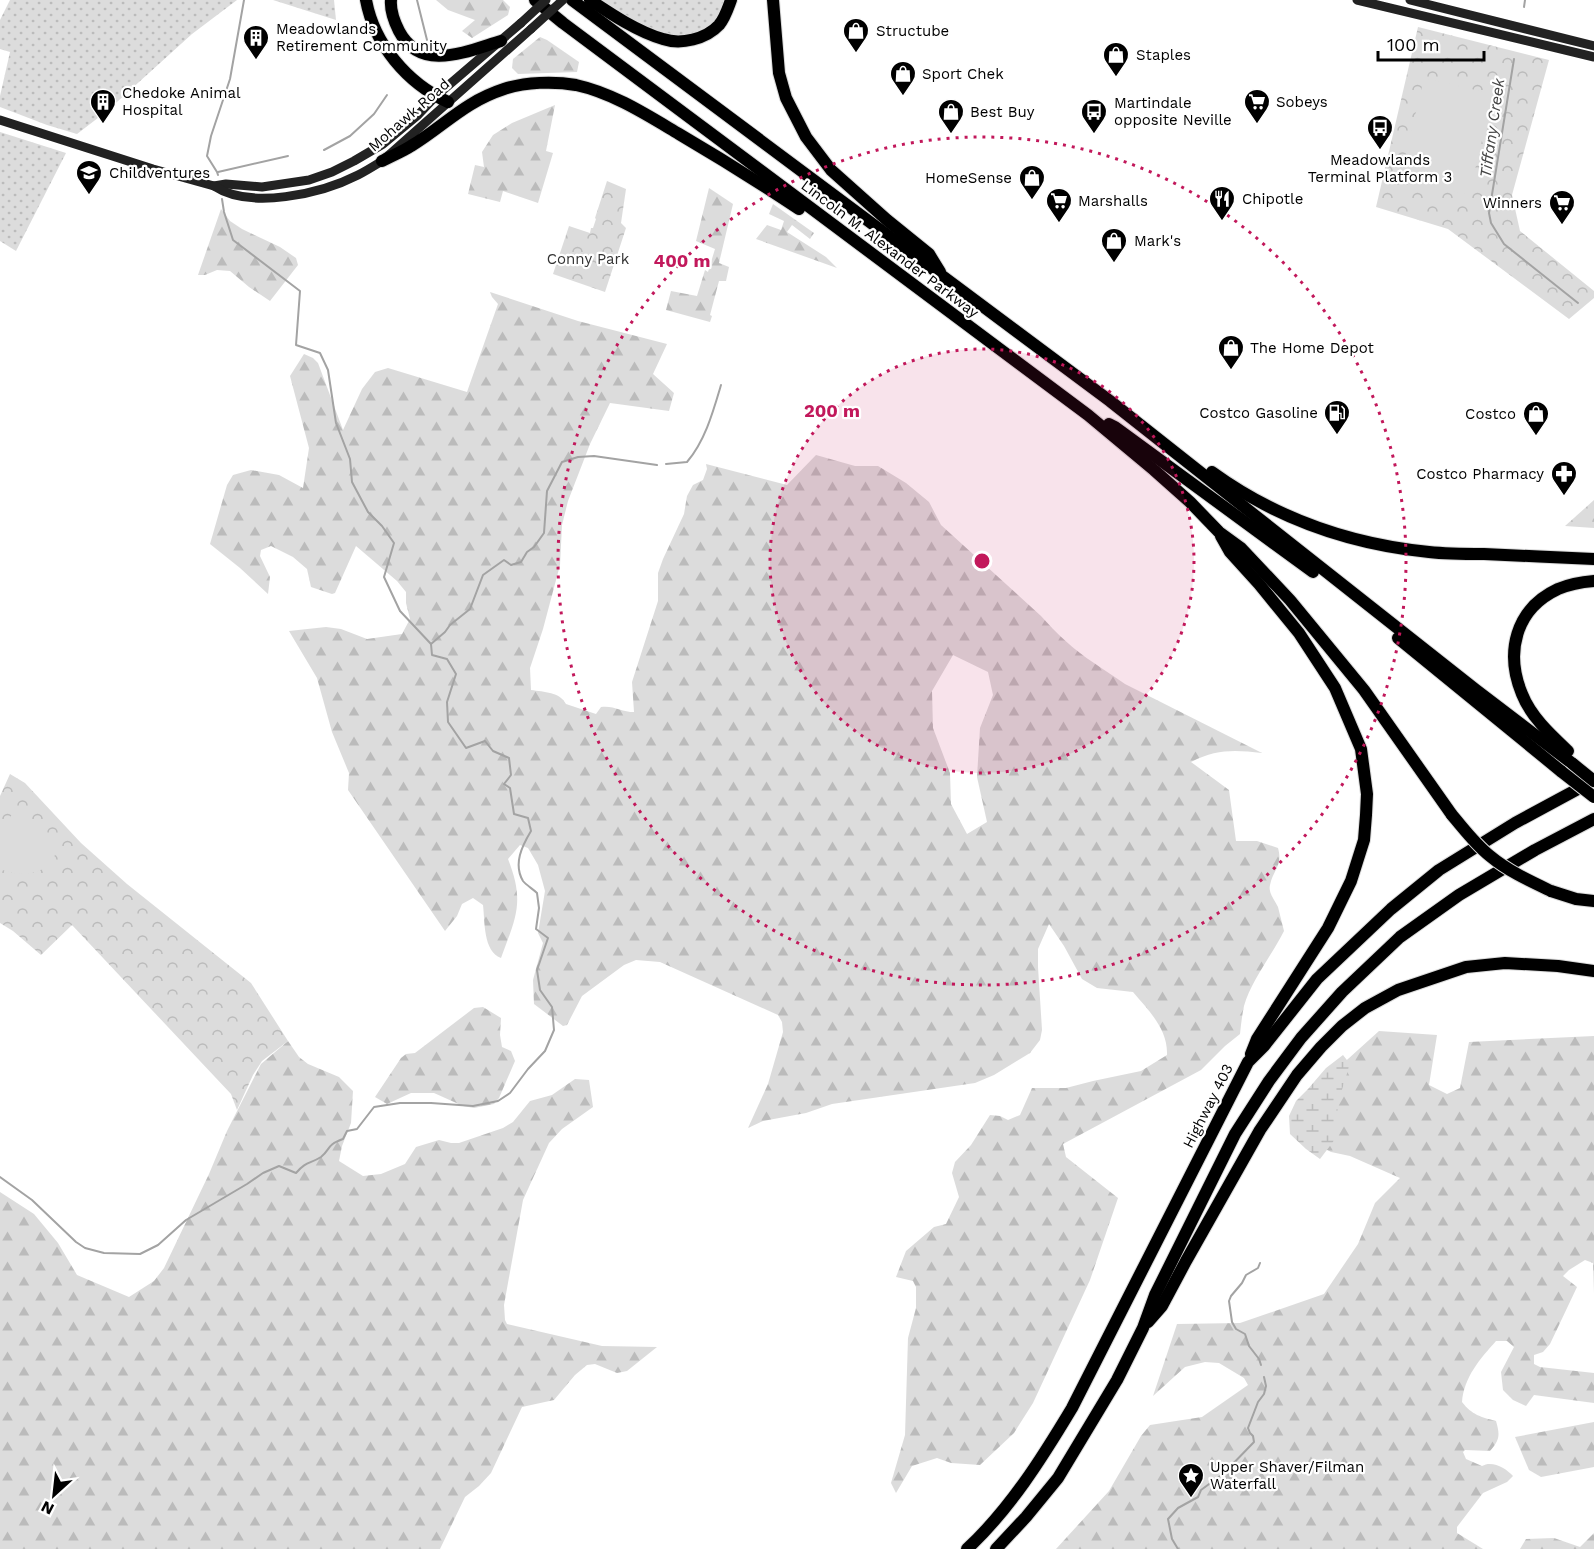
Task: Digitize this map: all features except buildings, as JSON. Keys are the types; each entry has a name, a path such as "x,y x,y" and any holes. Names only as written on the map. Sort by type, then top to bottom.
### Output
{"highway":[{"path":"366,0 372,22 388,51 430,93 442,99"},
{"path":"391,0 392,14 402,36 411,46 421,52 435,56 449,56 501,41"},
{"path":"526,0 550,19 563,23"},
{"name":"Lincoln M. Alexander Parkway","path":"535,0 1088,415 1190,502 1219,532"},
{"name":"Lincoln M. Alexander Parkway","path":"572,0 1110,401"},
{"path":"590,0 619,19 664,40 687,41 706,34 719,24 731,0"},
{"path":"773,0 779,73 786,98 806,137 831,170 929,254 944,278"},
{"path":"382,161 410,147 468,105 505,88 553,83 575,85 602,93 641,112 749,176 821,224 840,230"},
{"path":"1110,401 1221,479 1259,502 1314,527 1364,541 1429,552 1594,559"},
{"path":"1110,401 1467,683 1575,761"},
{"path":"1088,415 1115,427 1291,555 1594,798"},
{"path":"1219,532 1241,548 1290,600 1364,690 1452,815 1474,842 1490,857 1526,879 1551,891 1576,899 1594,901"},
{"path":"1219,532 1230,552 1299,633 1335,688 1361,749 1366,794 1364,840 1351,881 1328,928 1257,1039 1248,1062"},
{"path":"1593,779 1537,719 1522,696 1514,668 1514,644 1520,627 1531,609 1543,598 1574,583 1594,581"},
{"name":"Highway 403","path":"967,1549 1013,1498 1044,1455 1072,1408 1248,1062 1317,979 1391,909 1439,870 1515,823 1593,779"},
{"path":"996,1549 1058,1478 1117,1380 1143,1328 1155,1295 1235,1134 1269,1081 1314,1022 1342,992 1408,931 1460,895 1535,850 1594,819"},
{"path":"1143,1328 1162,1306 1260,1130 1297,1075 1342,1026 1365,1008 1398,990 1466,967 1505,963 1591,970"}],"main road":[{"name":"Mohawk Road","path":"0,120 241,196 276,197 312,191 357,176 382,161 501,41 546,0"},
{"name":"Mohawk Road","path":"214,186 226,184 255,187 309,180 354,161 383,144 418,115 442,99 563,0"},
{"path":"1357,0 1594,57"},
{"path":"1410,0 1594,46"}],"green space":[{"path":"10,0 237,0 192,34 107,111 77,134 0,107 0,96 10,52 0,49 0,20"},
{"path":"273,0 334,0 336,20"},
{"path":"436,0 503,0 510,7 508,15 472,38 462,31 475,20 448,10"},
{"path":"598,0 729,0 721,17 714,25 698,33 685,36 658,33 633,22"},
{"path":"1418,27 1549,60 1512,195 1520,231 1594,291 1594,298 1569,319 1448,229 1376,207"},
{"path":"540,37 579,62 577,72 518,74 512,68 513,59"},
{"path":"1424,78 1493,94 1469,195 1400,179"},
{"path":"555,105 546,151 553,153 538,203 503,191 500,202 468,194 475,165 484,167 482,152 493,135 512,123"},
{"path":"0,132 66,153 16,251 0,241"},
{"name":"Conny Park","path":"607,181 626,189 621,223 626,228 605,292 553,274 569,226 590,233 593,228"},
{"path":"709,188 733,204 719,263 729,267 726,281 719,281 710,322 666,310 671,291 697,296 705,270 708,272 715,249 696,241"},
{"path":"773,204 814,233 810,239 792,225 787,232 826,257 837,268 756,239 767,225 781,230 784,221 769,214"},
{"path":"221,209 230,221 242,229 280,247 296,258 298,265 270,301 230,271 217,270 198,275"},
{"path":"490,292 578,321 667,344 653,374 674,393 669,411 610,403 590,444 568,501 562,525 560,565 530,668 531,690 556,695 566,704 596,714 601,707 634,712 632,682 658,601 658,573 684,514 687,496 693,485 703,480 707,469 706,464 787,485 816,455 855,466 878,466 906,483 929,502 941,525 1079,653 1125,684 1262,753 1226,752 1191,762 1229,790 1236,841 1257,841 1278,848 1278,864 1270,888 1284,931 1247,997 1240,1034 1201,1070 1063,1144 1066,1157 1118,1198 1090,1280 1033,1403 1014,1433 980,1465 951,1463 937,1458 912,1466 896,1493 891,1483 905,1435 908,1338 916,1308 916,1287 913,1281 896,1277 906,1251 934,1227 946,1224 959,1197 952,1173 955,1162 971,1145 990,1115 1008,1120 1020,1115 1032,1088 1066,1088 1141,1071 1167,1055 1161,1029 1145,1006 1133,992 1097,988 1082,979 1049,924 1038,949 1042,1030 1040,1040 1030,1053 994,1075 975,1083 832,1104 806,1113 763,1121 748,1128 768,1084 783,1032 782,1022 778,1015 660,962 636,960 624,965 582,996 567,1025 563,1026 534,1004 533,980 543,943 538,933 545,891 538,865 528,848 520,845 508,859 517,898 514,920 501,958 495,954 488,943 483,905 473,898 462,904 457,916 445,931 348,790 349,773 332,732 317,678 289,631 326,627 341,629 367,639 402,634 410,619 406,592 397,581 356,546 335,593 332,594 311,587 307,569 293,557 271,546 261,550 260,556 270,577 268,594 210,544 227,485 233,475 251,470 279,475 303,488 309,448 290,376 304,354 318,363 343,430 362,389 375,372 388,368 467,392 498,304","holes":["953,655 988,672 993,695 980,728 977,777 987,822 967,834 951,804 950,773 933,728 932,691"]},
{"path":"1594,500 1594,528 1565,526"},
{"path":"10,774 25,783 81,843 127,884 251,983 288,1041 262,1061 237,1110 231,1094 72,925 41,955 0,923 0,796"},
{"path":"16,808 20,808 59,843 49,864 30,874 7,872 0,869 0,833"},
{"path":"483,1007 501,1018 502,1047 511,1051 515,1061 499,1098 494,1104 474,1108 463,1106 434,1093 411,1093 387,1104 375,1097 401,1058 406,1054 415,1053 474,1008"},
{"path":"1379,1031 1437,1035 1429,1085 1447,1094 1460,1088 1469,1042 1594,1036 1594,1293 1593,1263 1585,1260 1563,1276 1577,1287 1550,1344 1543,1352 1534,1355 1534,1364 1540,1367 1594,1373 1594,1403 1534,1395 1526,1406 1513,1400 1503,1390 1501,1372 1514,1347 1507,1341 1496,1341 1479,1362 1469,1376 1462,1402 1477,1415 1496,1421 1498,1437 1490,1451 1465,1450 1463,1452 1466,1459 1482,1466 1490,1464 1499,1466 1513,1476 1507,1482 1483,1493 1457,1527 1457,1533 1483,1549 1056,1549 1109,1491 1141,1436 1150,1425 1202,1417 1248,1385 1244,1378 1219,1363 1205,1362 1185,1367 1153,1396 1177,1324 1240,1323 1324,1294 1358,1244 1375,1203 1400,1178 1350,1156 1331,1152 1310,1141 1338,1068"},
{"path":"288,1041 299,1057 308,1064 339,1077 353,1091 351,1123 339,1161 363,1176 381,1174 405,1164 416,1147 439,1140 459,1143 503,1128 513,1122 530,1101 552,1095 575,1079 589,1080 593,1107 562,1129 549,1143 523,1200 504,1305 505,1320 507,1324 602,1346 657,1347 627,1371 617,1373 595,1364 587,1365 575,1375 554,1400 522,1407 491,1473 465,1497 440,1549 0,1549 0,1192 34,1214 58,1243 77,1275 129,1297 154,1281 164,1268 227,1131 261,1064"},
{"path":"1343,1055 1350,1064 1339,1099 1336,1138 1320,1159 1290,1134 1289,1116 1296,1101 1326,1068"},
{"path":"1594,1422 1594,1467 1541,1477 1529,1470 1515,1437"},
{"path":"1594,1533 1594,1549 1520,1549 1526,1539 1554,1538 1580,1547"}],"waterway":[{"path":"218,175 207,156 211,136 230,79 244,0"},
{"path":"417,0 427,40"},
{"name":"Tiffany Creek","path":"1524,7 1525,0"},
{"name":"Tiffany Creek","path":"1514,59 1489,213 1491,223 1504,244 1578,303"},
{"path":"324,150 350,136 374,114 387,95"},
{"path":"218,172 288,156"},
{"path":"0,1177 32,1200 85,1248 104,1253 140,1254 158,1245 186,1220 263,1173 279,1166 296,1173 305,1165 321,1157 331,1145 343,1139 347,1131 357,1129 374,1107 400,1103 473,1106 498,1101 510,1093 545,1051 554,1030 552,1007 540,990 537,970 548,938 536,929 539,908 537,893 523,881 519,868 522,849 531,831 528,818 514,814 510,788 504,784 511,775 509,758 493,751 485,741 466,748 448,722 447,702 456,674 447,659 432,655 431,644 400,611 384,577 394,543 368,512 352,482 350,459 336,423 328,370 320,353 296,345 300,291 233,240 222,199"},
{"path":"666,464 687,462 693,454 708,426 721,385"},
{"path":"431,644 470,609 483,575 504,560 511,565 521,562 527,552 534,547 544,533 547,491 562,462 578,457 594,456 657,465"},
{"path":"1260,1263 1258,1268 1246,1275 1229,1301 1232,1322 1236,1329 1245,1334 1249,1346 1261,1365"},
{"path":"1178,1549 1172,1539 1168,1519 1178,1508 1198,1497 1201,1490 1224,1473 1254,1442 1248,1428 1258,1402 1264,1394 1266,1386 1264,1377"}],"place":[{"name":"Structube","path":"856,54"},
{"name":"Meadowlands Retirement Community","path":"256,61"},
{"name":"Staples","path":"1116,78"},
{"name":"Sport Chek","path":"903,97"},
{"name":"Chedoke Animal Hospital","path":"103,125"},
{"name":"Sobeys","path":"1257,125"},
{"name":"Best Buy","path":"951,135"},
{"name":"Martindale opposite Neville","path":"1094,135"},
{"name":"Meadowlands Terminal Platform 3","path":"1380,151"},
{"name":"Childventures","path":"89,196"},
{"name":"HomeSense","path":"1032,201"},
{"name":"Chipotle","path":"1222,222"},
{"name":"Marshalls","path":"1059,224"},
{"name":"Winners","path":"1562,226"},
{"name":"Mark's","path":"1114,264"},
{"name":"The Home Depot","path":"1231,371"},
{"name":"Costco Gasoline","path":"1337,436"},
{"name":"Costco","path":"1536,437"},
{"name":"Costco Pharmacy","path":"1564,497"},
{"name":"Upper Shaver/Filman Waterfall","path":"1191,1499"}]}
